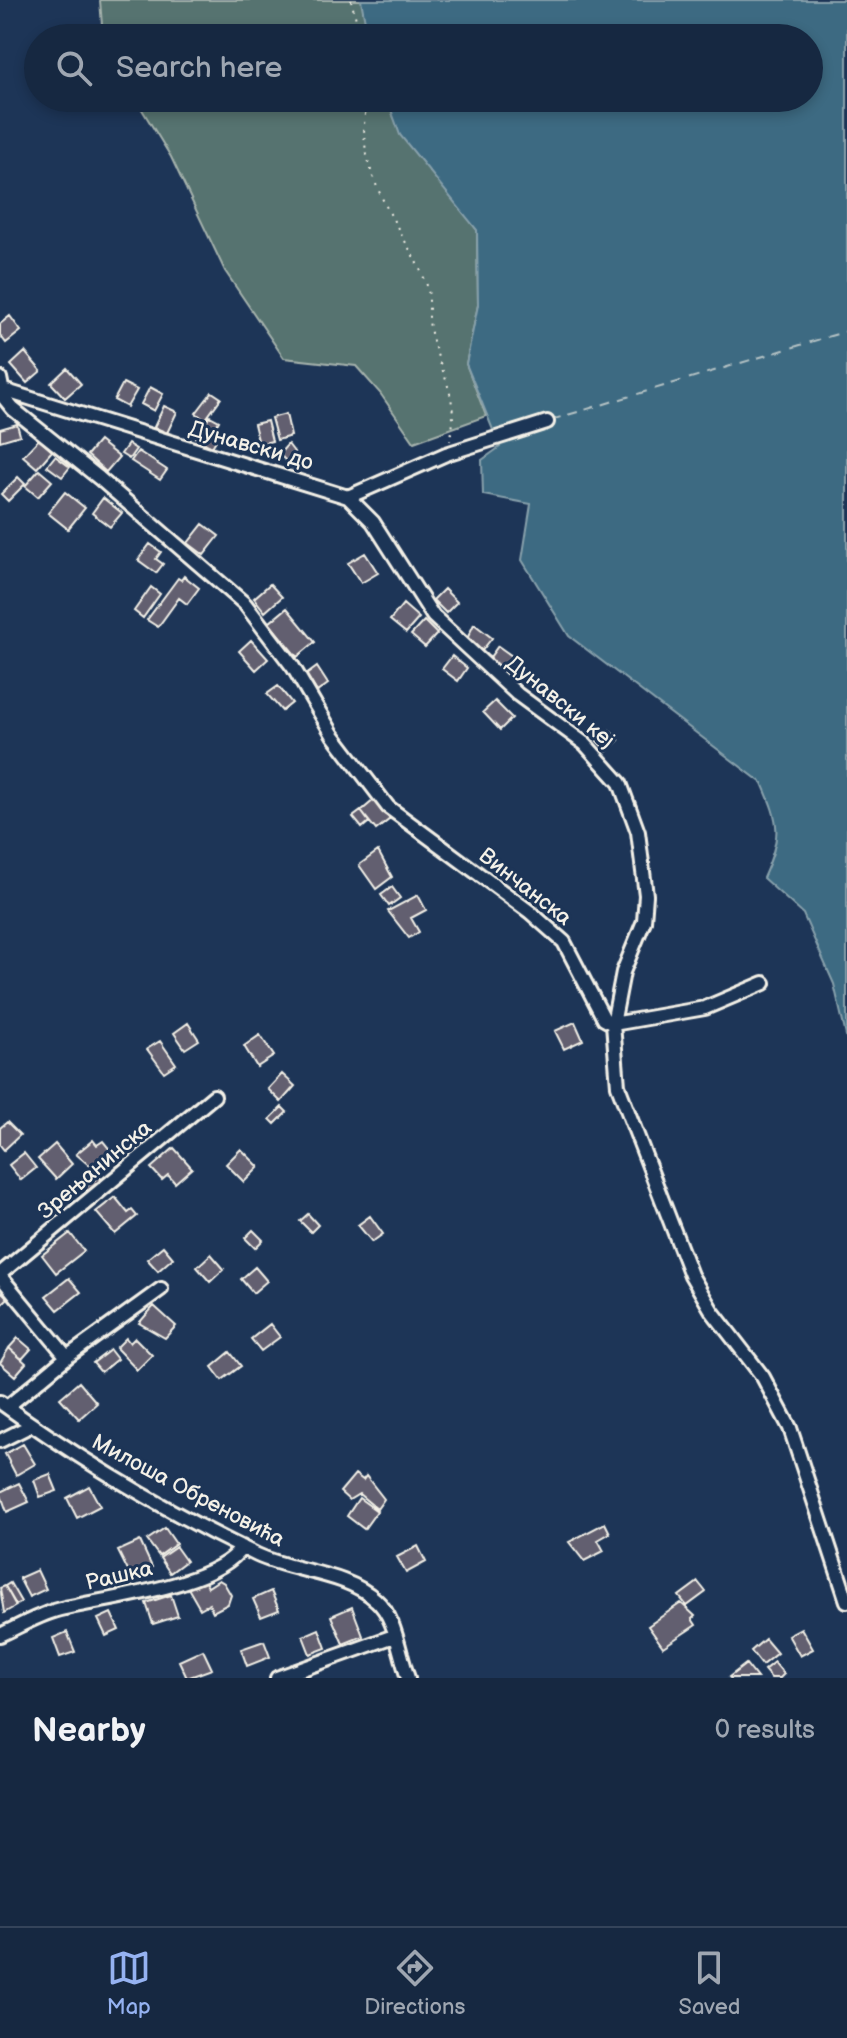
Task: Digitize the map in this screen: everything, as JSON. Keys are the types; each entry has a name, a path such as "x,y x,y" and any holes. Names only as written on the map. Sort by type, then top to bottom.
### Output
{"street":[{"name":"Дунавски до","path":"0,385 42,405 348,497"},
{"name":"Винчанска","path":"0,385 13,409 99,478 245,604 293,667 333,735 388,807 530,912 564,942 604,1019 613,1024"},
{"path":"348,497 446,454 547,422"},
{"name":"Дунавски кеј","path":"348,497 373,522 433,616 517,694 585,744 620,783 638,832 646,895 644,921 623,972 613,1024"},
{"path":"764,983 705,1008 613,1024 618,1086 676,1242 712,1311 763,1377 790,1428 847,1601"},
{"name":"Зрењанинска","path":"67,1357 0,1275 214,1096"},
{"path":"3,1405 161,1289"},
{"name":"Милоша Обреновића","path":"3,1405 102,1470 242,1547 273,1561 366,1592 385,1610 408,1678"},
{"path":"0,1441 32,1425"},
{"name":"Рашка","path":"0,1635 55,1610 115,1600 178,1582 221,1564 242,1547"},
{"path":"277,1678 394,1636"}],"path":[{"path":"351,0 357,24"},
{"path":"365,112 362,127 365,155 381,200 428,287 429,327 454,401 455,419 446,454"}],"green space":[{"path":"100,0 363,0 369,24 102,24"},
{"path":"144,112 392,112 477,230 478,305 466,364 486,416 414,442 380,393 356,366 284,358 225,271 171,157"}],"water":[{"path":"361,0 847,0 847,1040 834,984 803,914 763,878 776,840 776,830 762,783 569,636 522,560 531,504 483,495 482,460 500,447 466,364 478,305 477,230 400,135 392,112 823,112 823,24 365,24"}],"building":[{"path":"10,316 21,331 6,343 0,335 0,324"},
{"path":"25,352 41,371 27,383 11,365"},
{"path":"67,368 81,384 65,398 51,383"},
{"path":"123,383 137,390 127,407 114,400"},
{"path":"150,387 163,394 154,411 141,404"},
{"path":"212,392 221,398 205,420 196,413"},
{"path":"164,406 177,412 167,433 154,427"},
{"path":"286,414 291,436 277,440 271,418"},
{"path":"210,416 219,421 212,433 218,437 212,447 196,438"},
{"path":"267,421 272,441 259,444 254,424"},
{"path":"17,424 20,435 0,441 0,429"},
{"path":"39,439 52,451 37,468 23,456"},
{"path":"99,441 119,457 106,472 87,455"},
{"path":"128,444 136,449 129,459 121,454"},
{"path":"288,444 301,461 293,468 279,454"},
{"path":"138,451 167,470 160,480 131,461"},
{"path":"55,456 70,467 62,477 47,466"},
{"path":"39,470 52,481 38,497 25,486"},
{"path":"18,477 25,484 8,501 1,494"},
{"path":"65,492 85,508 68,529 48,513"},
{"path":"103,498 122,513 110,527 92,513"},
{"path":"203,524 219,536 204,555 188,543"},
{"path":"150,544 161,552 156,559 163,564 156,573 138,560"},
{"path":"365,553 378,573 361,583 348,563"},
{"path":"184,576 199,588 187,604 179,598 158,627 147,620 178,578 181,580"},
{"path":"270,584 282,597 265,612 254,598"},
{"path":"151,587 160,594 143,618 134,611"},
{"path":"444,589 457,602 446,613 433,600"},
{"path":"403,604 419,618 406,633 390,620"},
{"path":"287,608 315,642 297,657 269,623"},
{"path":"424,621 437,634 425,647 411,635"},
{"path":"474,624 492,638 480,653 466,641"},
{"path":"251,640 268,659 256,670 239,651"},
{"path":"498,646 519,661 509,675 488,660"},
{"path":"452,656 467,668 458,681 442,669"},
{"path":"317,667 328,684 317,692 306,675"},
{"path":"278,686 292,703 282,711 267,694"},
{"path":"495,701 512,718 500,730 483,712"},
{"path":"609,730 619,740 607,751 597,741"},
{"path":"374,800 390,819 376,830 361,811"},
{"path":"361,811 369,822 362,828 353,817"},
{"path":"378,851 392,877 376,889 359,865"},
{"path":"392,887 400,898 389,906 381,895"},
{"path":"418,895 426,910 411,918 419,932 409,938 388,911"},
{"path":"575,1022 583,1040 564,1049 555,1031"},
{"path":"188,1023 199,1040 185,1049 174,1033"},
{"path":"260,1035 274,1056 257,1067 244,1046"},
{"path":"160,1041 176,1064 164,1072 147,1049"},
{"path":"282,1074 295,1086 281,1102 268,1089"},
{"path":"282,1107 287,1112 275,1124 270,1119"},
{"path":"7,1122 20,1135 4,1150 0,1145 0,1128"},
{"path":"93,1140 97,1145 103,1141 116,1157 97,1172 76,1154"},
{"path":"55,1144 72,1164 56,1179 38,1159"},
{"path":"174,1148 192,1168 175,1183 168,1175 162,1180 151,1168"},
{"path":"241,1149 259,1167 244,1182 226,1164"},
{"path":"24,1153 36,1168 21,1180 9,1165"},
{"path":"99,1176 106,1185 92,1197 85,1188"},
{"path":"115,1197 128,1213 132,1210 137,1216 115,1234 96,1212"},
{"path":"308,1214 318,1225 311,1232 300,1221"},
{"path":"370,1216 383,1234 372,1242 358,1225"},
{"path":"253,1230 263,1240 255,1248 245,1238"},
{"path":"70,1233 84,1251 56,1273 42,1255"},
{"path":"163,1246 173,1258 158,1271 147,1259"},
{"path":"211,1254 224,1269 210,1282 197,1267"},
{"path":"255,1267 267,1281 253,1293 241,1279"},
{"path":"69,1278 81,1292 58,1310 46,1296"},
{"path":"0,1293 8,1298 0,1306"},
{"path":"154,1306 176,1326 165,1338 139,1323"},
{"path":"270,1324 280,1337 261,1351 251,1339"},
{"path":"18,1338 31,1349 22,1359 9,1348"},
{"path":"126,1338 130,1343 135,1338 152,1355 137,1370 116,1348"},
{"path":"9,1348 26,1363 15,1376 0,1363"},
{"path":"110,1350 117,1359 101,1372 93,1363"},
{"path":"230,1352 241,1366 222,1380 212,1367"},
{"path":"79,1382 97,1403 79,1419 60,1398"},
{"path":"23,1444 35,1464 16,1475 5,1454"},
{"path":"50,1474 57,1491 40,1497 34,1480"},
{"path":"355,1474 363,1480 366,1476 384,1499 377,1509 359,1494 349,1500 340,1492"},
{"path":"19,1483 29,1502 7,1512 0,1492"},
{"path":"89,1486 100,1506 77,1518 67,1498"},
{"path":"359,1498 377,1511 364,1529 347,1516"},
{"path":"605,1523 610,1533 598,1540 604,1551 584,1561 569,1542"},
{"path":"165,1528 176,1544 159,1556 147,1540"},
{"path":"140,1541 152,1567 131,1577 118,1551"},
{"path":"418,1546 426,1562 406,1573 397,1557"},
{"path":"176,1547 186,1561 170,1573 160,1558"},
{"path":"37,1570 46,1589 29,1597 19,1578"},
{"path":"204,1580 208,1587 219,1580 224,1583 231,1595 228,1604 213,1612 209,1604 200,1609 188,1588"},
{"path":"698,1582 706,1592 687,1606 679,1596"},
{"path":"10,1583 21,1602 16,1605 5,1586"},
{"path":"5,1586 16,1606 4,1613 0,1588"},
{"path":"271,1591 279,1610 261,1617 253,1599"},
{"path":"171,1595 178,1616 153,1624 146,1603"},
{"path":"681,1603 695,1616 692,1619 696,1625 663,1647 648,1626"},
{"path":"352,1607 363,1636 343,1644 331,1616"},
{"path":"111,1613 119,1630 106,1636 98,1619"},
{"path":"801,1628 813,1649 800,1656 788,1635"},
{"path":"319,1629 326,1648 310,1654 303,1636"},
{"path":"67,1632 75,1652 60,1657 53,1638"},
{"path":"765,1639 777,1653 762,1665 751,1651"},
{"path":"264,1641 270,1657 247,1666 241,1649"},
{"path":"203,1650 212,1669 187,1678 179,1661"},
{"path":"774,1662 784,1674 780,1678 771,1678 764,1670"},
{"path":"746,1664 757,1678 729,1677"}],"ferry route":[{"path":"551,420 847,331"}]}
